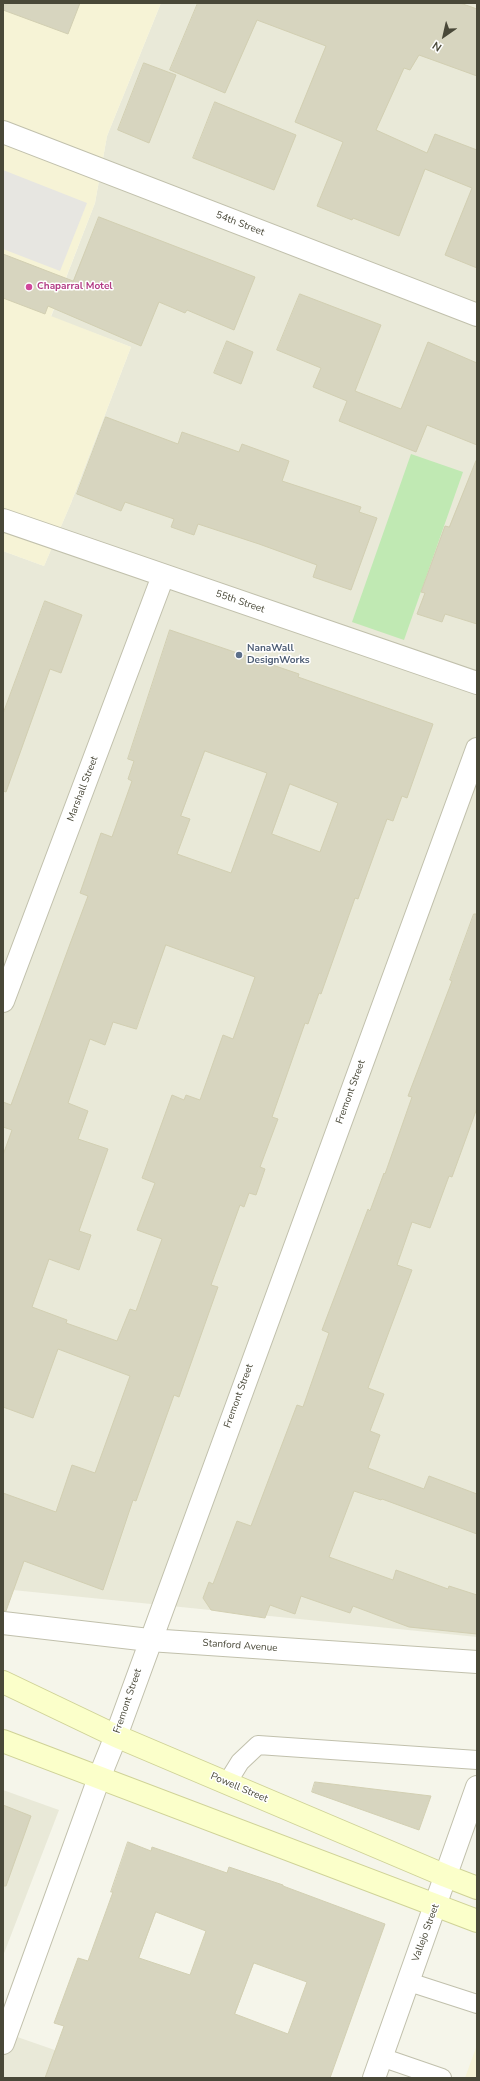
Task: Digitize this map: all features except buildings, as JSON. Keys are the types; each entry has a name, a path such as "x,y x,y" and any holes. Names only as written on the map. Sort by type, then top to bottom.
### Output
{"main road":[{"name":"Powell Street","path":"3,1682 116,1736 477,1888"},
{"path":"3,1741 436,1907 477,1921"}],"street":[{"name":"54th Street","path":"3,132 477,315"},
{"name":"55th Street","path":"3,520 477,683"},
{"name":"Marshall Street","path":"3,1001 163,576"},
{"name":"Fremont Street","path":"3,2044 99,1778 116,1736 149,1640 477,749"},
{"name":"Stanford Avenue","path":"3,1623 149,1640 477,1662"},
{"name":"Vallejo Street","path":"374,2078 436,1907 477,1787"}],"lane":[{"path":"227,1783 240,1762 258,1745 477,1760"},
{"path":"409,1982 477,2004"},
{"path":"381,2057 442,2078"}],"shaded area":[{"path":"3,3 161,3 107,136 95,203 51,316 131,347 71,503 44,566 3,551"},
{"path":"161,3 477,3 477,1637 3,1589 3,551 44,566 71,503 131,347 51,317 95,203 107,136"},
{"path":"3,170 87,203 60,271 3,249"},
{"path":"3,1790 59,1810 3,1956"},
{"path":"3,2032 135,2078 3,2078"},
{"path":"477,2045 477,2078 465,2078"}],"green space":[{"path":"411,454 463,472 404,640 352,622"}],"place":[{"name":"Chaparral Motel","path":"29,287"},
{"name":"NanaWall DesignWorks","path":"239,655"}]}
